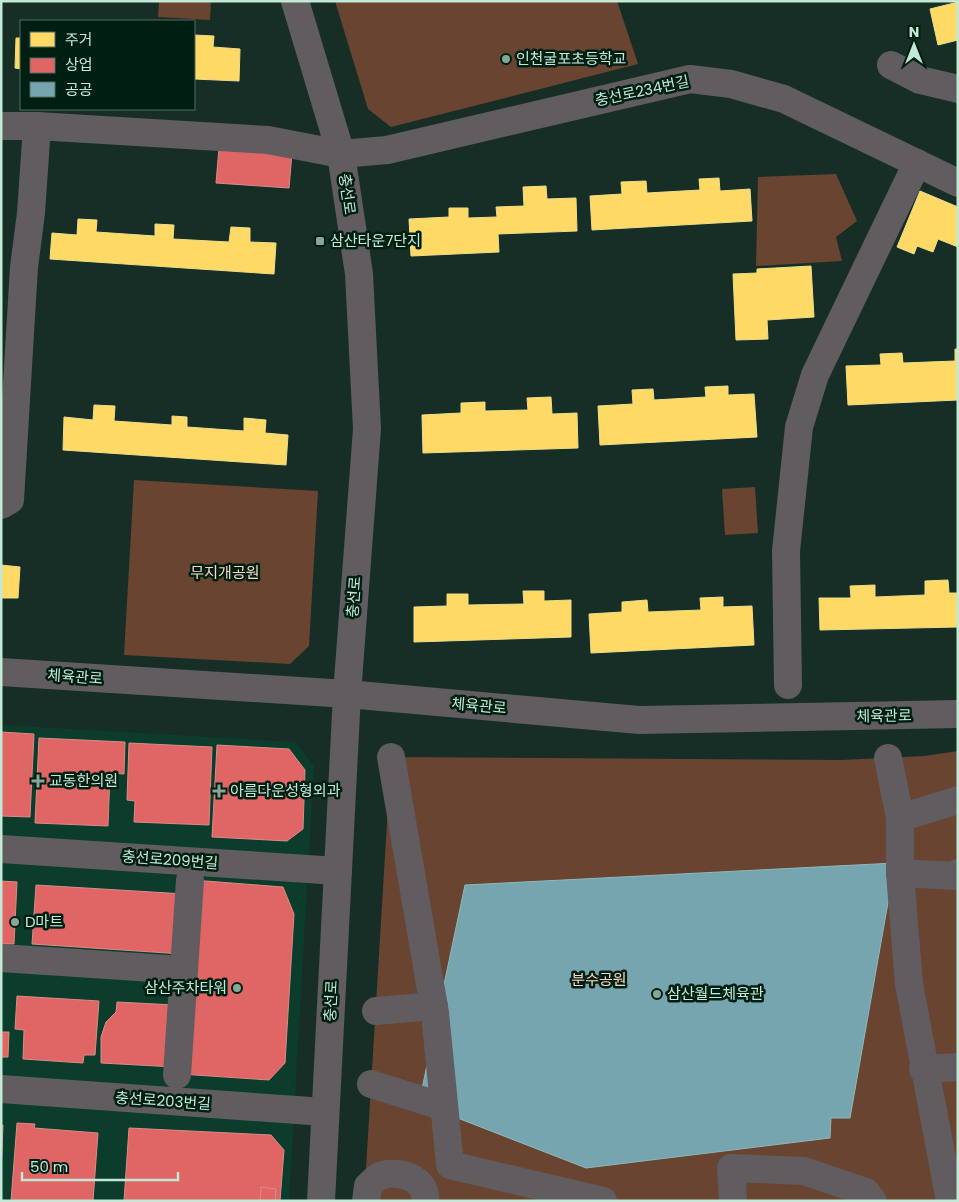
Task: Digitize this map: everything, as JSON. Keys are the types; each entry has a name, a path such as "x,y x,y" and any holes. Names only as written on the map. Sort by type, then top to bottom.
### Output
{"street":[{"name":"충선로","path":"295,1 341,154 359,274 367,429 347,694 321,1201"},
{"path":"891,65 920,80 958,89"},
{"name":"충선로234번길","path":"1,126 38,126 268,140 341,154 387,150 690,79 731,84 784,98 958,183"},
{"path":"1,505 10,500 24,276 38,126"},
{"path":"788,685 786,551 799,427 815,375 917,163"},
{"name":"체육관로","path":"1,672 347,694 639,720 940,716 958,714"},
{"path":"391,757 395,838 434,1006 450,1164"},
{"path":"888,758 900,818 900,873 909,984 923,1069 950,1201"},
{"path":"900,818 958,800"},
{"name":"충선로209번길","path":"1,849 338,870"},
{"path":"900,873 956,876 958,873"},
{"path":"177,1075 190,880"},
{"path":"1,958 184,970"},
{"path":"376,1011 434,1006"},
{"path":"923,1069 958,1067"},
{"path":"371,1084 444,1107"},
{"name":"충선로203번길","path":"1,1089 325,1112"},
{"path":"366,1201 368,1186 380,1176 402,1173 421,1191 450,1164"},
{"path":"450,1164 603,1201"},
{"path":"733,1201 731,1168 804,1172 866,1192 873,1201"}],"shaded area":[{"path":"1,725 295,742 314,766 289,1201 1,1201"}],"green space":[{"path":"159,1 211,1 210,20 158,17"},
{"name":"인천굴포초등학교","path":"335,1 617,1 638,64 391,127 368,109"},
{"path":"836,174 857,221 836,237 842,261 756,266 758,177"},
{"name":"무지개공원","path":"134,480 318,491 309,646 290,664 124,655"},
{"path":"755,487 758,533 725,535 722,489"},
{"name":"분수공원","path":"958,751 958,1201 364,1201 391,757 842,760 924,756"}],"building: 주거":[{"path":"958,2 958,40 938,45 930,9"},
{"path":"195,35 214,36 213,47 240,49 239,81 195,79"},
{"path":"16,38 20,38 20,69 15,68"},
{"path":"719,178 720,191 750,189 752,221 592,230 590,196 622,194 621,182 646,181 647,193 700,190 699,179"},
{"path":"546,186 547,199 576,198 577,231 498,234 499,252 411,256 409,219 449,217 449,208 468,208 468,218 497,217 496,207 524,206 523,187"},
{"path":"920,191 958,207 958,247 938,239 933,252 917,246 914,254 897,247"},
{"path":"78,219 97,220 96,232 155,236 155,224 174,225 173,239 229,242 231,227 250,228 250,242 276,243 274,274 50,259 52,233 77,235"},
{"path":"811,266 814,317 767,320 768,339 736,340 733,274 757,273 757,269"},
{"path":"955,349 958,349 958,400 848,405 846,366 881,365 880,354 902,353 903,363 955,361"},
{"path":"728,386 728,395 754,394 757,437 600,445 598,406 633,404 632,390 653,389 654,400 706,397 705,387"},
{"path":"551,397 552,414 577,413 578,448 423,453 422,415 461,413 461,403 485,402 485,411 528,410 527,398"},
{"path":"94,405 115,406 114,421 172,425 172,416 187,417 187,427 244,431 244,418 266,420 265,433 288,435 286,465 63,450 64,417 93,420"},
{"path":"1,565 20,567 18,598 1,598"},
{"path":"948,580 949,593 958,593 958,627 820,630 819,598 851,598 850,586 875,585 875,597 925,595 925,581"},
{"path":"523,591 544,591 544,601 571,600 571,637 414,642 414,607 447,606 447,594 468,594 468,605 524,604"},
{"path":"723,597 723,607 752,606 754,645 591,653 589,614 622,612 622,602 647,600 648,612 701,610 700,598"}],"building: 상업":[{"path":"219,148 292,153 289,188 216,183"},
{"path":"1,732 34,734 30,817 1,816"},
{"path":"39,738 125,742 124,774 110,773 108,826 35,823"},
{"path":"129,743 212,747 209,825 134,822 135,801 127,800"},
{"path":"217,745 289,749 305,770 303,829 287,841 212,837"},
{"name":"삼산주차타워","path":"193,880 283,887 294,914 285,1063 269,1080 180,1074"},
{"path":"1,881 17,882 14,944 1,944"},
{"path":"36,885 185,894 182,954 32,944"},
{"path":"17,996 99,1001 95,1055 84,1055 83,1063 23,1059 24,1030 15,1029"},
{"path":"117,1002 175,1005 175,1067 101,1063 101,1037 106,1022 116,1012"},
{"path":"1,1032 9,1032 8,1057 1,1057"},
{"path":"17,1123 35,1124 34,1128 98,1133 93,1201 11,1201"},
{"path":"1,1125 3,1125 1,1174"},
{"path":"129,1128 271,1135 284,1150 280,1201 124,1201"},
{"path":"261,1187 276,1189 275,1201 260,1201"}],"building: 공공":[{"name":"삼산월드체육관","path":"895,863 850,1118 831,1118 830,1138 586,1168 419,1103 465,885"}],"place":[{"name":"인천굴포초등학교","path":"506,59"},
{"name":"삼산타운7단지","path":"320,241"},
{"name":"교동한의원","path":"38,781"},
{"name":"아름다운성형외과","path":"219,791"},
{"name":"D마트","path":"15,922"},
{"name":"삼산주차타워","path":"237,988"},
{"name":"삼산월드체육관","path":"657,994"}]}
